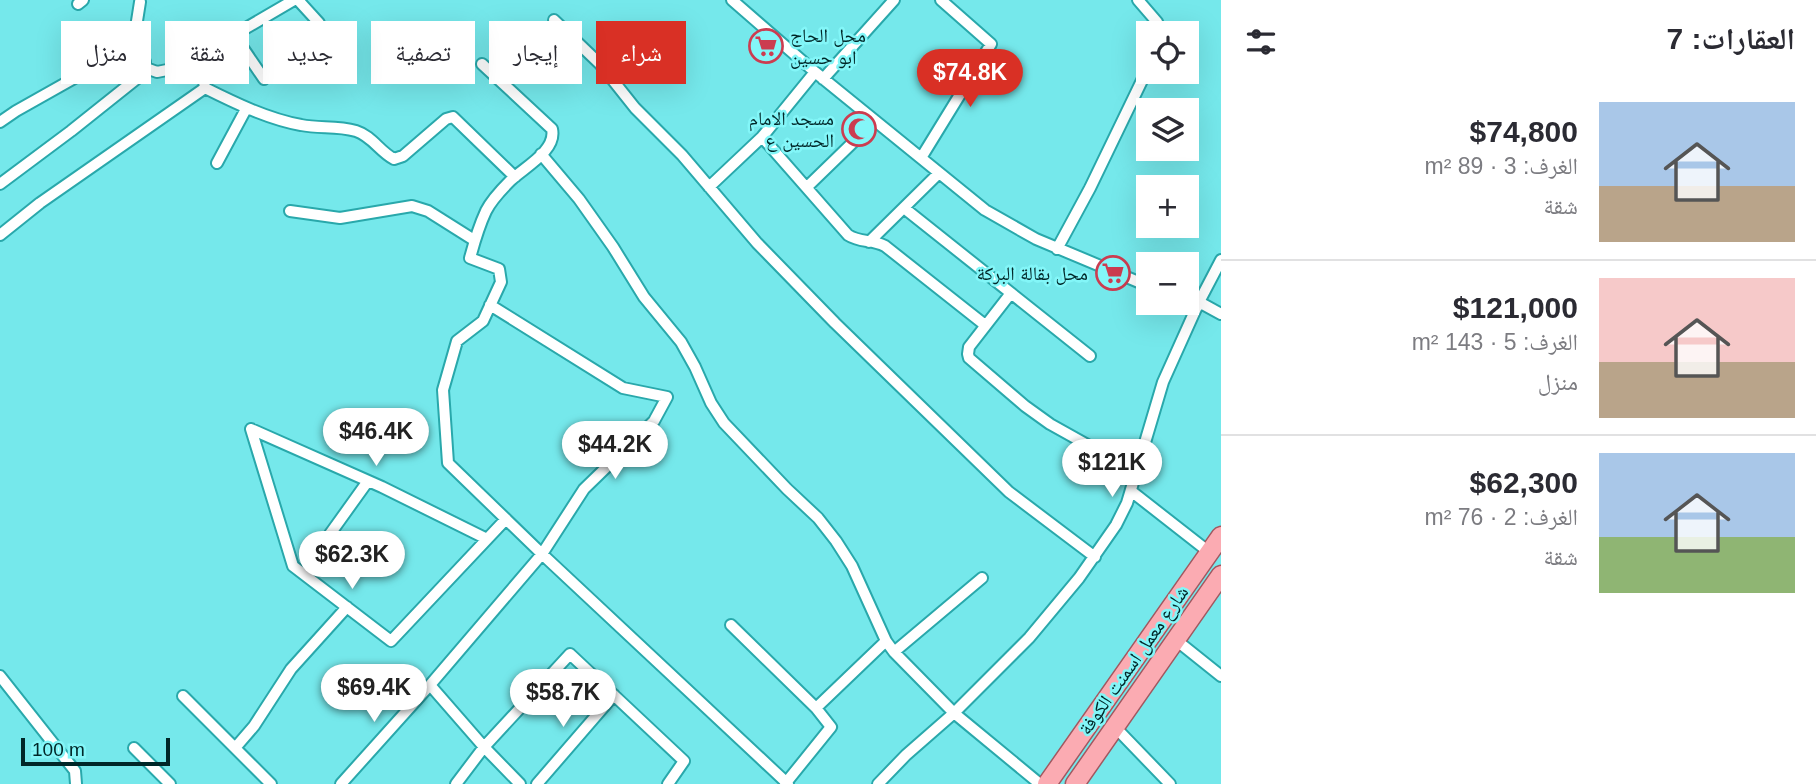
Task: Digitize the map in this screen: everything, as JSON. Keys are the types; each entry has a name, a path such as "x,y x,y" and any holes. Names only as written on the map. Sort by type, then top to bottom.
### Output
{"main road":[{"name":"شارع معمل اسمنت الكوفة","path":"1047,784 1221,536"},
{"name":"شارع معمل اسمنت الكوفة","path":"1075,784 1221,575"}],"street":[{"path":"249,27 296,0 317,21"},
{"path":"709,187 894,0"},
{"path":"921,158 991,44 941,0"},
{"path":"1139,0 1156,21"},
{"path":"137,21 140,1"},
{"path":"735,1 819,75 993,215 1057,249 1136,281"},
{"path":"554,20 600,64 635,108 682,155 757,243 988,473 1021,502 1095,557"},
{"path":"249,57 263,78"},
{"path":"482,64 552,129 554,136 541,154 508,183 486,211 474,240 470,258 499,269 501,282 483,321 457,341 443,390 448,463 786,783 831,727 816,708 731,625"},
{"path":"0,122 64,84"},
{"path":"0,184 130,84"},
{"path":"204,84 205,88"},
{"path":"1057,249 1140,84"},
{"path":"205,88 246,109 303,126 334,126 357,131 368,136 394,159 403,156 446,119 453,117 515,177"},
{"path":"0,235 50,196 205,88"},
{"path":"217,163 246,109"},
{"path":"807,187 875,121"},
{"path":"762,136 848,235 858,240 880,243 890,249 985,326"},
{"path":"541,154 579,199 644,297 677,336 724,423 818,518 836,541 852,566 886,641 894,652 954,713 1040,784"},
{"path":"869,242 939,173"},
{"path":"290,211 340,218 412,206 428,211 474,240"},
{"path":"904,208 1090,356"},
{"path":"1221,260 1199,302 1221,314"},
{"path":"1011,293 969,347 968,354 972,360 1050,424 1136,472"},
{"path":"341,784 542,554 584,489 654,421 667,397 623,388 490,306"},
{"path":"878,784 954,713 1038,628 1095,557 1122,514 1163,382 1193,315"},
{"path":"487,539 368,481 251,429 293,566 391,642 506,519"},
{"path":"330,534 368,481"},
{"path":"1131,491 1209,552"},
{"path":"894,652 982,578"},
{"path":"235,748 254,726 292,669 347,607"},
{"path":"1176,640 1221,676"},
{"path":"816,708 886,641"},
{"path":"456,784 484,747 570,654 684,761 668,784"},
{"path":"0,676 75,771 76,784"},
{"path":"430,685 520,784"},
{"path":"537,784 614,695"},
{"path":"183,696 271,784"},
{"path":"1115,727 1170,784"},
{"path":"134,747 170,784"}],"place":[{"name":"محل الحاج ابو حسين","path":"766,46"},
{"name":"مسجد الامام الحسين ع","path":"859,129"},
{"name":"محل بقالة البركة","path":"1113,273"}]}
